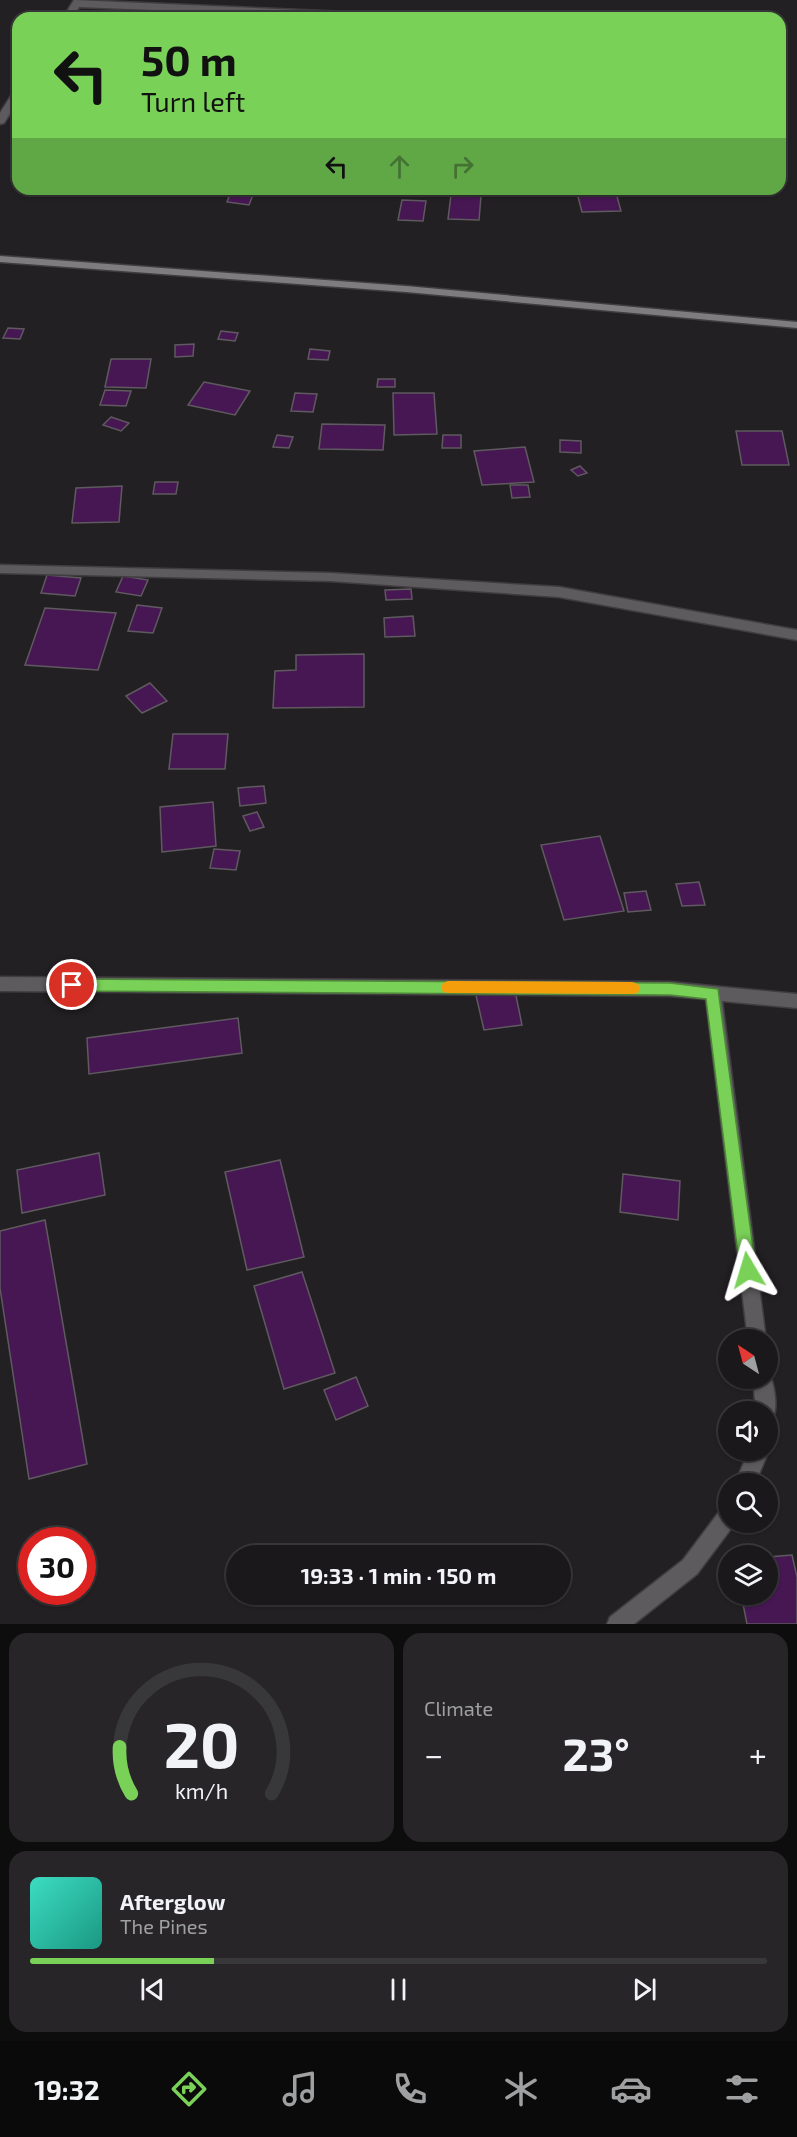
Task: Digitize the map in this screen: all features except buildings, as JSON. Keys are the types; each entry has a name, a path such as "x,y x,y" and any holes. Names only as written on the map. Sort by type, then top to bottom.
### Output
{"main road":[{"path":"0,259 406,289 797,325"}],"street":[{"path":"78,2 289,12"},
{"path":"0,121 12,102"},
{"path":"0,569 330,576 559,592 797,634"},
{"path":"0,984 670,989 797,1001"},
{"path":"713,993 756,1329"},
{"path":"617,1624 690,1567 718,1530"}],"slow traffic":[{"path":"448,987 632,988"}],"route":[{"path":"72,985 670,989 713,993 748,1270"}]}
